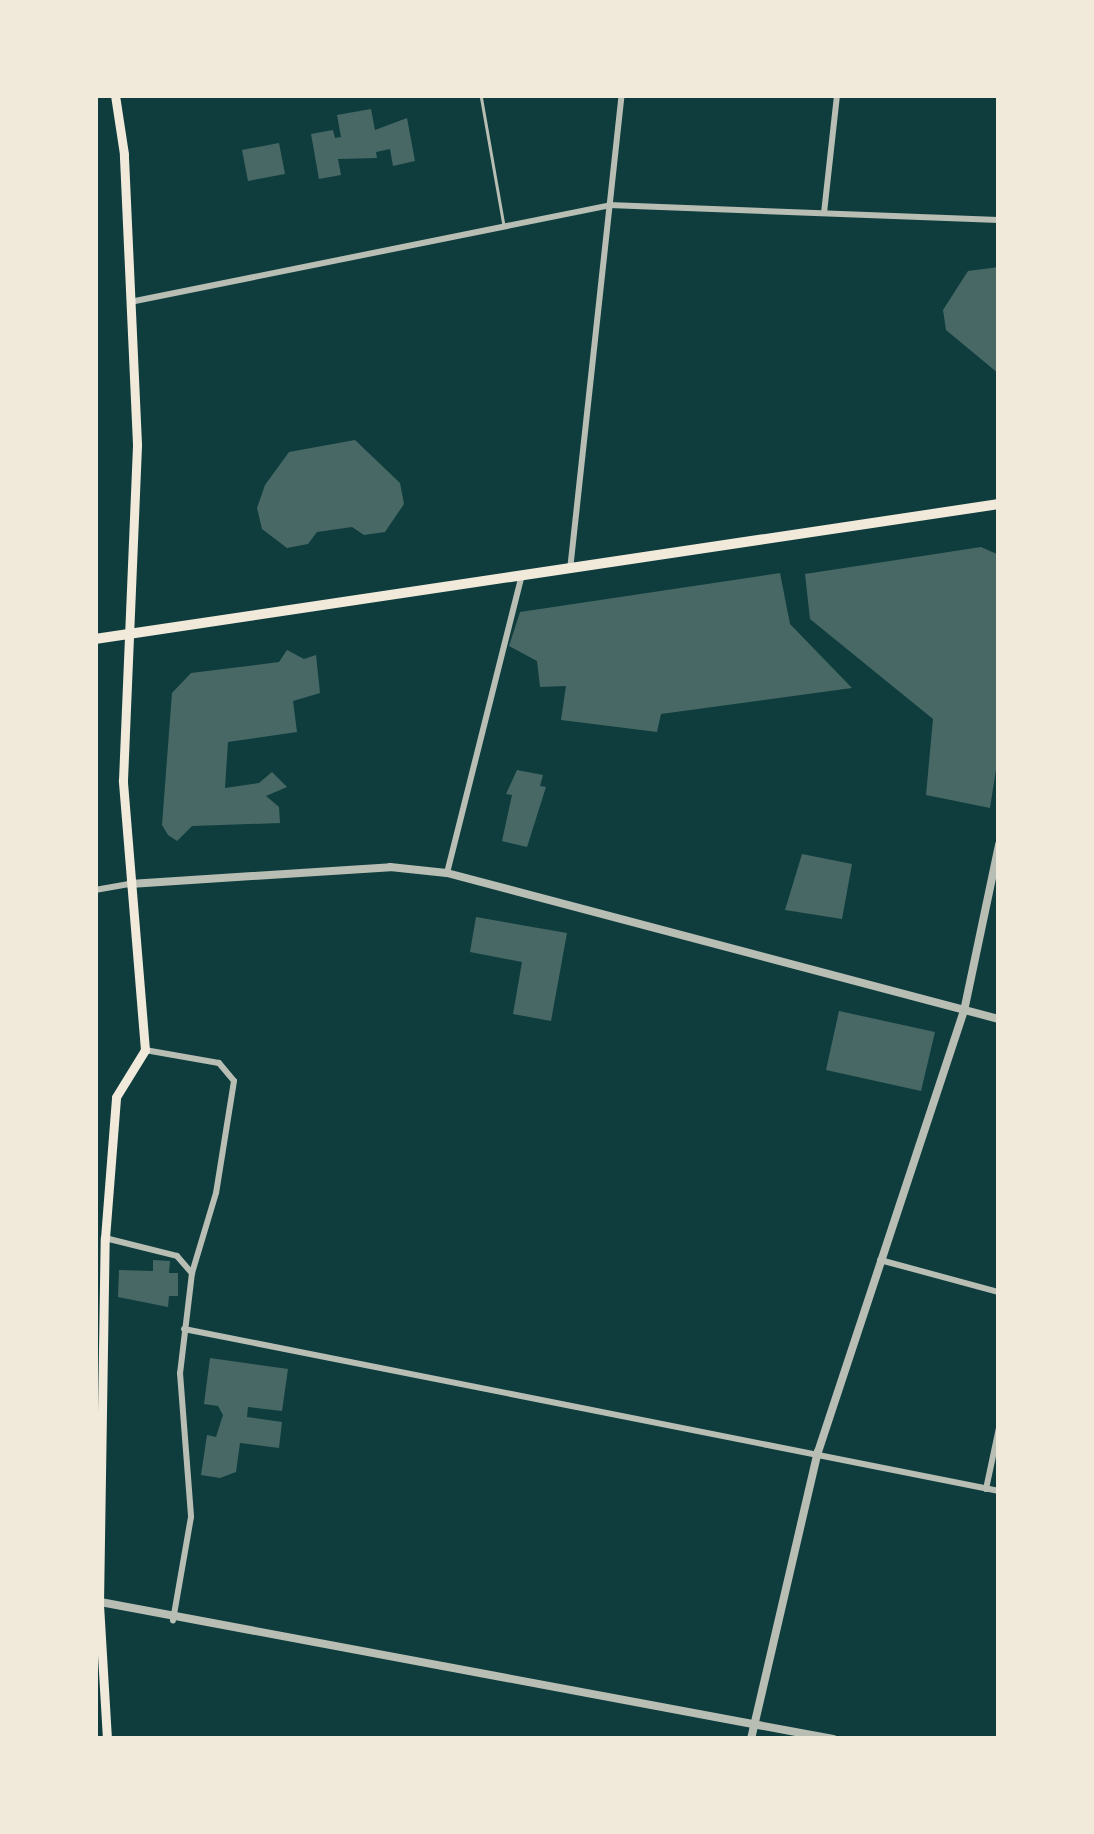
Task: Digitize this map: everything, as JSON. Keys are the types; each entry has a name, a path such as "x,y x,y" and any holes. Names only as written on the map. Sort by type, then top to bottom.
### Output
{"main road":[{"path":"107,1739 97,1602 105,1238 116,1097 146,1050 123,780 133,634 138,444 128,302 124,154 115,95"},
{"path":"95,640 999,504"}],"street":[{"path":"570,570 622,95"},
{"path":"824,213 837,95"},
{"path":"128,302 609,205 999,220"},
{"path":"447,873 522,578"},
{"path":"751,1739 818,1452 964,1010 999,845"},
{"path":"95,890 130,884 390,866 447,873 999,1019"},
{"path":"146,1050 219,1063 234,1081 216,1193 192,1274 184,1329 180,1373 191,1516 173,1620"},
{"path":"105,1238 177,1256 192,1274"},
{"path":"880,1260 999,1292"},
{"path":"184,1329 999,1491"},
{"path":"986,1489 999,1428"},
{"path":"97,1602 173,1620 754,1720 833,1739"}],"lane":[{"path":"481,95 505,226"}],"building":[{"path":"371,109 375,130 407,118 415,161 393,166 390,149 376,152 377,158 338,159 341,175 319,179 311,134 333,130 335,138 341,137 337,115"},
{"path":"279,143 285,174 248,181 242,150"},
{"path":"999,267 999,374 946,330 943,310 968,271"},
{"path":"355,440 400,483 404,504 385,532 364,535 352,527 317,532 308,544 287,548 262,529 257,508 265,485 289,452"},
{"path":"981,547 999,555 999,750 990,808 926,795 933,719 810,619 805,574"},
{"path":"780,573 790,624 852,688 661,714 657,732 561,720 566,686 540,687 537,661 509,646 520,612"},
{"path":"287,650 304,659 316,655 320,693 293,701 297,732 228,742 225,788 259,783 272,772 287,787 266,796 279,807 280,823 192,826 177,841 162,825 172,693 191,673 279,662"},
{"path":"517,770 543,775 540,786 546,787 527,847 502,841 512,795 506,794"},
{"path":"802,854 852,864 842,919 785,910"},
{"path":"476,917 567,933 551,1021 513,1014 522,962 470,952"},
{"path":"839,1011 935,1032 921,1091 826,1070"},
{"path":"153,1260 170,1261 169,1273 178,1273 178,1296 169,1296 168,1307 118,1297 119,1270 153,1271"},
{"path":"210,1358 288,1369 282,1411 248,1407 247,1417 282,1422 279,1448 240,1443 236,1472 220,1478 201,1475 207,1435 216,1437 223,1415 218,1406 204,1404"}]}
